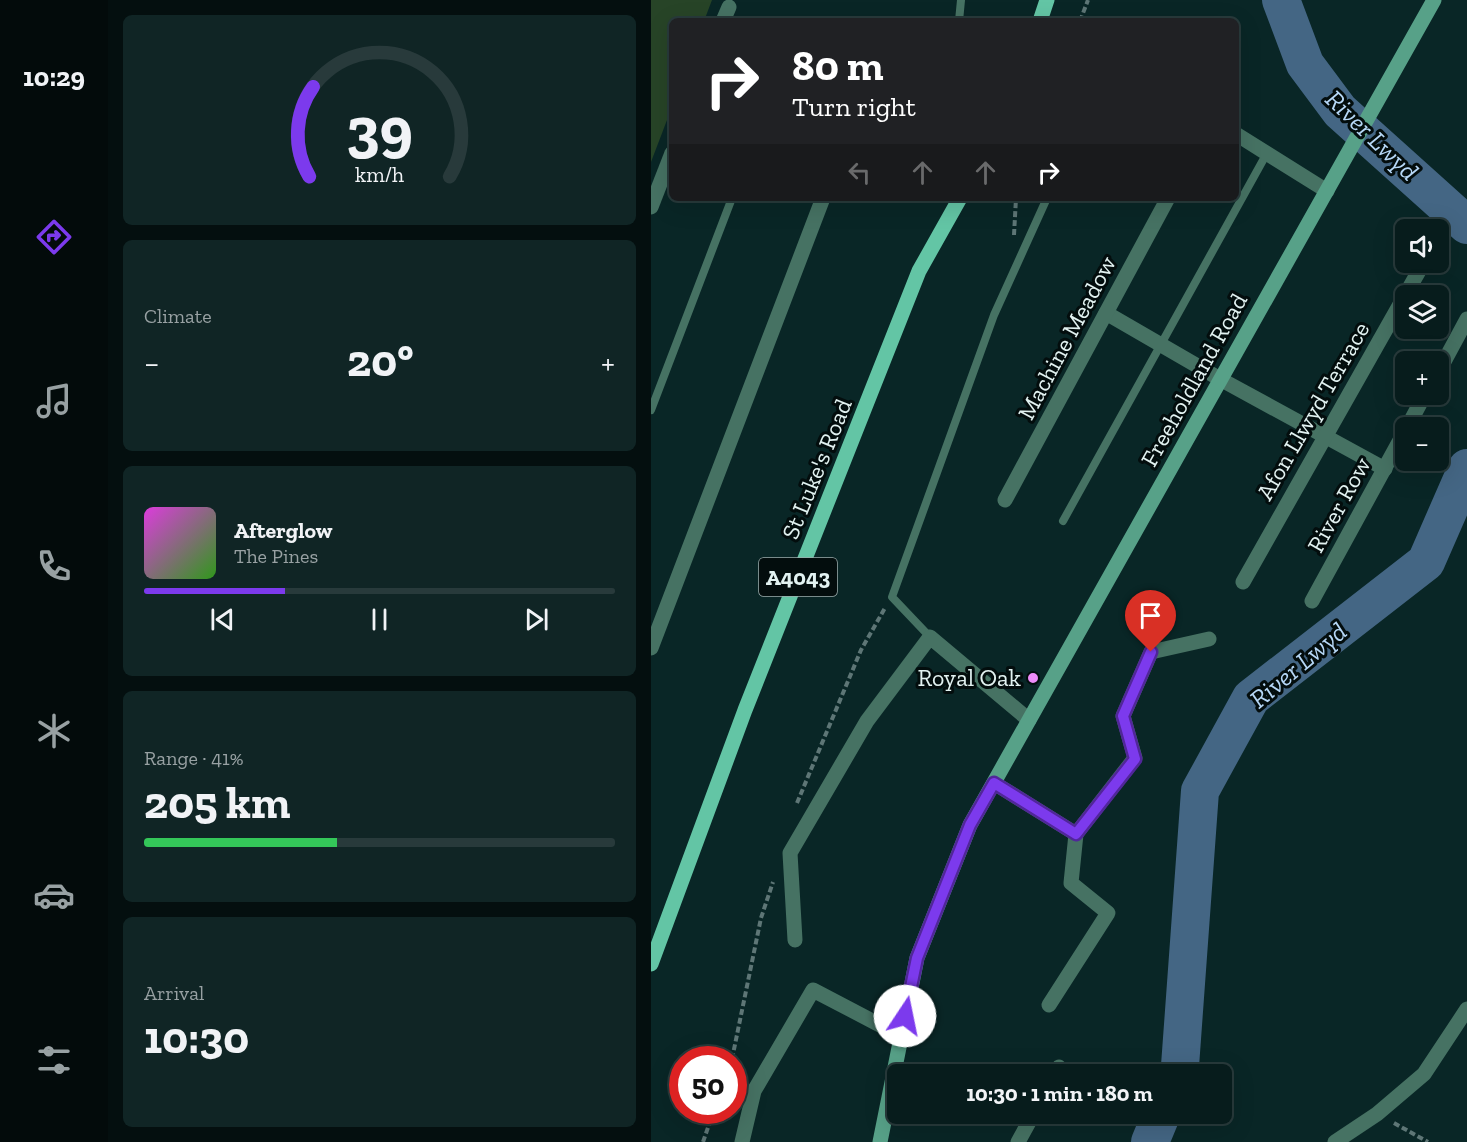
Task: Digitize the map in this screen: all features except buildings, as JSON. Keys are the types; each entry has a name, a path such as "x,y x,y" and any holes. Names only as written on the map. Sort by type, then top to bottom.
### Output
{"main road":[{"path":"1041,18 1045,0"},
{"name":"Freeholdland Road","path":"880,1142 917,958 970,825 1434,0"},
{"name":"St Luke's Road","path":"651,964 745,710 919,271 958,201"}],"street":[{"path":"1239,136 1327,191"},
{"path":"651,207 669,161"},
{"path":"651,648 822,201"},
{"name":"Machine Meadow","path":"1005,500 1166,201"},
{"name":"Afon Llwyd Terrace","path":"1243,582 1418,273"},
{"path":"1106,313 1220,380 1385,469"},
{"path":"1449,352 1467,319"},
{"name":"River Row","path":"1312,601 1395,450"},
{"path":"795,940 791,853 867,721 930,637 1029,720"},
{"path":"1049,1005 1109,913 1071,883 1076,834 1135,759 1123,716 1151,652 1209,639"},
{"path":"994,783 1076,834"},
{"path":"742,1142 754,1091 813,990 901,1036"},
{"path":"1335,1142 1377,1114 1424,1074 1467,1009"},
{"path":"1018,1142 1028,1124"}],"lane":[{"path":"959,18 961,0"},
{"path":"1063,521 1266,153"},
{"path":"651,410 731,201"},
{"path":"930,637 892,597 994,315 1046,201"}],"path":[{"path":"1081,18 1088,0"},
{"path":"1016,201 1013,249 1021,256"},
{"path":"1377,1114 1428,1142"},
{"path":"703,1142 709,1124"}],"green space":[{"path":"651,0 712,0 705,18 669,18 669,115 651,162"}],"waterway":[{"name":"River Lwyd","path":"1281,0 1305,64 1340,111 1467,225"},
{"name":"River Lwyd","path":"1180,1064 1200,791 1251,698 1426,562 1467,468"},
{"name":"River Lwyd","path":"1150,1142 1157,1124"}],"place":[{"name":"Royal Oak","path":"1033,678"}],"route":[{"path":"905,1016 917,958 970,825 994,783 1076,834 1135,759 1123,716 1151,652"}]}
